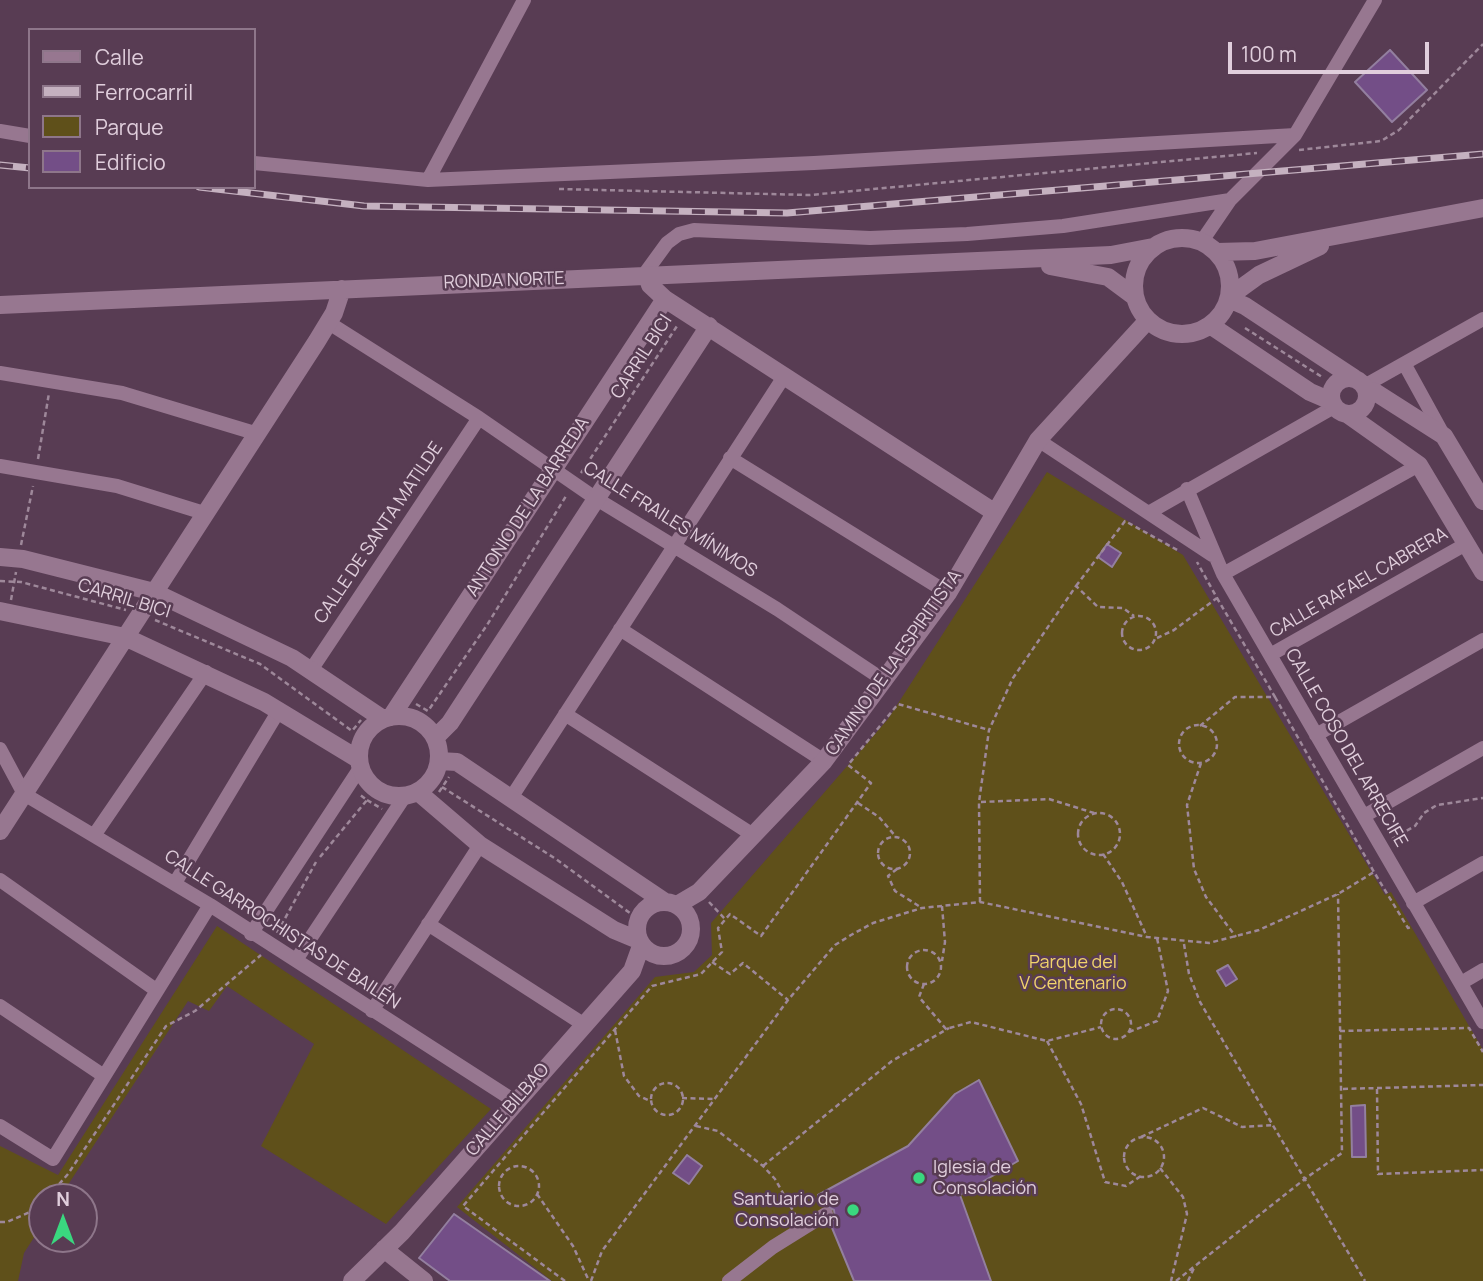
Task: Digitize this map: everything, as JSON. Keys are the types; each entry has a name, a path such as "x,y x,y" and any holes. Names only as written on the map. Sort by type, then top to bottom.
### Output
{"street":[{"path":"428,180 524,0"},
{"path":"1148,320 1171,333 1185,334 1210,326 1222,314 1229,298 1230,280 1226,265 1217,252 1202,242 1230,200 1282,151 1295,135 1375,0"},
{"path":"0,131 28,136"},
{"path":"256,163 428,180 814,163 1295,135"},
{"path":"994,512 665,299 650,285 645,276 667,243 679,234 695,230 831,237 967,234 1063,226 1230,200"},
{"path":"1217,252 1242,253 1483,208"},
{"path":"1229,298 1265,271 1342,236"},
{"name":"RONDA NORTE","path":"0,305 1111,256 1153,247 1177,238 1202,242"},
{"path":"1135,297 1136,269 1153,247"},
{"name":"RONDA NORTE","path":"1009,260 1108,277 1135,297 1148,320"},
{"path":"0,831 204,513 258,434 328,323 342,289"},
{"path":"1229,298 1444,436"},
{"name":"ANTONIO DE LA BARREDA","path":"381,715 404,697 665,299"},
{"path":"1337,407 1331,390 1338,381 1362,385 1405,365 1483,318"},
{"name":"CAMINO DE LA ESPIRITISTA","path":"676,908 699,892 824,761 948,593 1038,440 1148,320"},
{"name":"CALLE FRAILES MÍNIMOS","path":"328,323 478,418 596,498 778,610 884,681"},
{"path":"435,738 450,723 709,326"},
{"path":"1210,326 1337,407 1419,465 1483,572"},
{"path":"1405,365 1483,501"},
{"path":"0,373 122,393 258,434"},
{"path":"511,798 785,375"},
{"path":"1150,512 1337,407 1363,407 1362,385"},
{"name":"CALLE DE SANTA MATILDE","path":"311,670 478,418"},
{"path":"1038,440 1212,555"},
{"path":"730,458 948,593"},
{"path":"1223,574 1419,465"},
{"path":"0,466 36,470 117,486 204,513"},
{"name":"CALLE COSO DEL ARRECIFE","path":"1187,489 1212,555 1483,1022"},
{"name":"CALLE RAFAEL CABRERA","path":"1270,655 1466,544"},
{"path":"0,557 19,559 154,592 292,657 381,715 416,720 435,738 439,761 435,774 296,960"},
{"path":"4,612 125,636 206,672 278,712 359,763 372,787 382,793 418,797 480,845 661,957 680,952 686,946 691,930 676,908 457,762 439,761"},
{"path":"620,629 824,761"},
{"path":"1317,735 1483,640"},
{"path":"95,834 206,672"},
{"path":"175,883 278,712"},
{"path":"565,714 753,835"},
{"path":"251,934 348,786 359,763 364,735 381,715"},
{"path":"1364,816 1483,748"},
{"path":"0,749 24,794"},
{"name":"CALLE GARROCHISTAS DE BAILÉN","path":"24,794 175,883 516,1102"},
{"path":"372,1011 480,845"},
{"path":"1413,903 1483,863"},
{"path":"0,880 156,990"},
{"path":"0,1126 53,1159 210,905"},
{"path":"640,943 638,919 647,907 676,908"},
{"path":"428,924 583,1024"},
{"name":"CALLE BILBAO","path":"632,971 640,943"},
{"name":"CALLE BILBAO","path":"384,1249 632,971 661,957"},
{"path":"1461,983 1483,970"},
{"path":"0,1006 104,1076"},
{"path":"729,1281 773,1247 826,1214"},
{"path":"352,1281 384,1249 424,1281"}],"path":[{"path":"548,189 810,195 1381,141 1399,130 1483,44"},
{"name":"CARRIL BICI","path":"404,697 428,711 487,625 575,482 687,312"},
{"path":"1245,328 1327,380"},
{"path":"980,902 979,802 989,730 1013,678 1076,586 1125,521 1184,554"},
{"path":"4,612 19,559"},
{"path":"1196,561 1408,928 1423,919"},
{"name":"CARRIL BICI","path":"0,581 14,582 140,614 260,664 352,732 381,715"},
{"path":"1076,586 1098,607 1123,608 1134,616 1146,618 1153,624 1157,638"},
{"path":"1134,616 1122,628 1126,645 1144,650 1157,638 1174,630 1217,598"},
{"path":"1202,763 1187,760 1179,748 1180,738 1186,730 1199,726 1235,697 1275,697"},
{"path":"565,1281 463,1206 652,986 701,974 722,952 718,928 730,914 761,936 871,783 848,765 898,704 989,730"},
{"path":"1199,726 1211,731 1217,743 1213,756 1202,763 1187,805 1194,869 1206,897 1236,938"},
{"path":"418,797 442,787 457,762"},
{"path":"60,1183 166,1026 195,1011 271,945 318,859 367,800 348,786"},
{"path":"442,787 556,859 638,919"},
{"path":"1381,847 1415,825 1437,805 1483,798"},
{"path":"979,802 1049,799 1094,814 1110,816 1119,829 1116,845 1103,854"},
{"path":"857,803 879,817 897,838 907,844 910,853 905,865 888,876 895,891 922,908"},
{"path":"1094,814 1082,821 1078,835 1083,848 1103,854 1122,882 1147,937"},
{"path":"897,838 886,840 878,851 883,864 898,869"},
{"path":"590,1281 602,1251 788,1000 835,945 873,923 922,908 980,902 1184,943 1236,938 1338,894 1374,872"},
{"path":"699,892 725,919"},
{"path":"1174,1281 1342,1153 1338,894"},
{"path":"942,906 944,958 940,962 936,979 924,984 919,997 946,1029 949,1028"},
{"path":"1101,1027 1111,1038 1122,1038 1129,1032 1157,1021 1168,991 1157,938"},
{"path":"1184,943 1189,974 1200,1002 1365,1281"},
{"path":"924,984 910,976 908,968 912,956 928,951 940,962"},
{"path":"712,962 730,974 743,963 788,1000"},
{"path":"1101,1027 1105,1013 1119,1008 1130,1016 1129,1032"},
{"path":"763,1166 892,1061 949,1028 971,1021 1047,1041 1101,1027"},
{"path":"1340,1031 1469,1028 1483,1052"},
{"path":"615,1030 624,1076 639,1096 651,1101 657,1111 668,1114 678,1110 682,1098 674,1084 663,1083 653,1091 651,1101"},
{"path":"1047,1041 1081,1104 1105,1182 1125,1186 1140,1176 1154,1174 1160,1168 1163,1162 1161,1146 1154,1139 1141,1137"},
{"path":"1342,1089 1483,1086"},
{"path":"1377,1089 1378,1174 1483,1170"},
{"path":"682,1098 716,1099"},
{"path":"1140,1176 1128,1168 1124,1158 1129,1143 1203,1108 1242,1127 1274,1125"},
{"path":"696,1126 718,1131 763,1166 792,1206 801,1230"},
{"path":"537,1194 528,1204 510,1205 500,1194 499,1181 508,1169 523,1167 538,1179 537,1194 573,1246 590,1281"},
{"path":"1160,1168 1183,1196 1187,1214 1174,1281"},
{"path":"0,1222 7,1222 28,1213"},
{"path":"1188,1281 1195,1266"}],"green space":[{"name":"Parque del V Centenario","path":"1047,472 1183,555 1385,895 1391,892 1483,1050 1483,1281 552,1281 457,1207 655,977 694,972 712,955 711,923 888,719"},
{"path":"217,926 491,1109 386,1224 261,1146 314,1044 227,986 209,1011 188,1001 69,1183 28,1183 28,1247 18,1281 0,1281 0,1146 58,1175"}],"building":[{"path":"1390,50 1427,90 1392,122 1355,82"},
{"path":"1107,544 1121,553 1112,567 1098,557"},
{"path":"1228,965 1237,979 1226,986 1217,971"},
{"name":"Iglesia de Consolación","path":"979,1080 1018,1161 960,1195 991,1281 854,1281 830,1223 835,1218 834,1210 823,1205 818,1195 908,1146 955,1094"},
{"path":"1365,1105 1366,1157 1352,1157 1351,1106"},
{"path":"687,1155 702,1166 689,1184 673,1173"},
{"path":"454,1214 550,1281 450,1281 419,1258"}],"railway":[{"path":"216,189 364,206 787,213 1483,154"},
{"path":"0,165 28,168"}],"place":[{"name":"Iglesia de Consolación","path":"919,1178"},
{"name":"Santuario de Consolación","path":"853,1210"}]}
